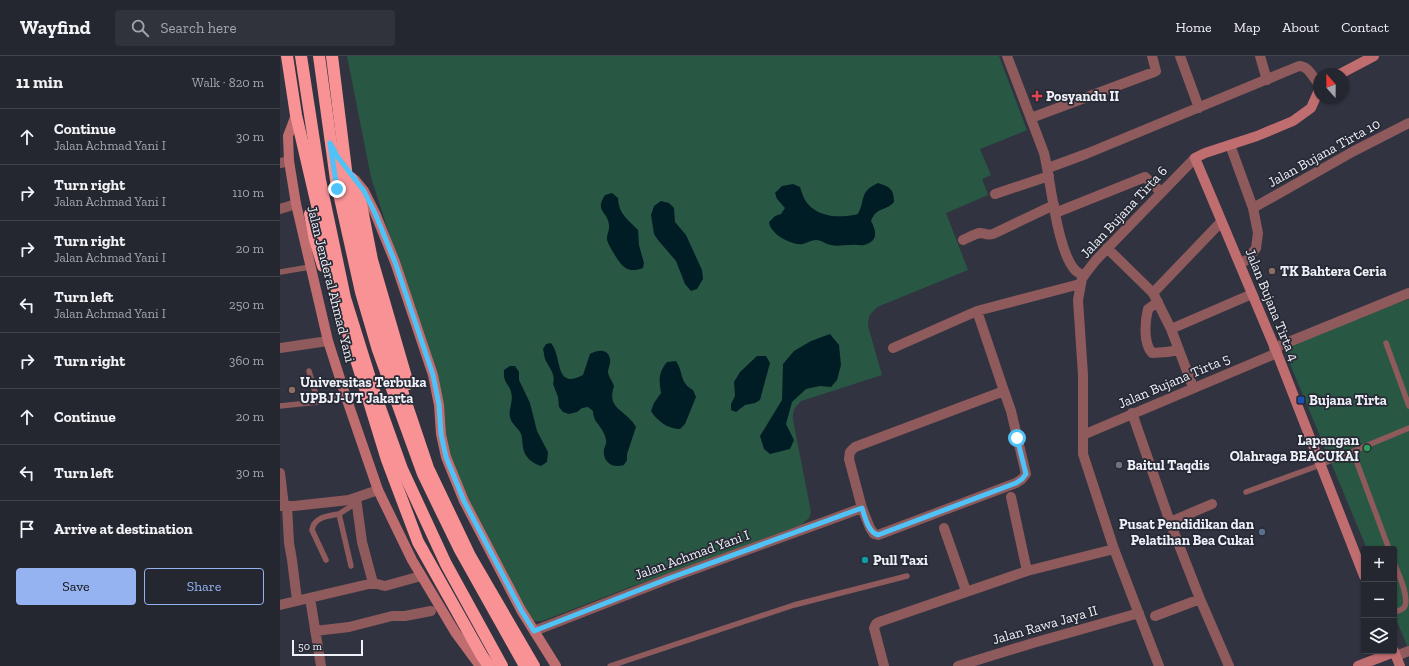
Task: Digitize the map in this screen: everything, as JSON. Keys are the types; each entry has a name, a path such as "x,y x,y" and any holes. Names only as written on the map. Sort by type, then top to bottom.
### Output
{"highway":[{"name":"Jalan Jenderal Ahmad Yani","path":"287,56 284,71 296,115 343,317 387,460 418,542 488,666"},
{"path":"300,56 320,180 345,298 374,391 402,469 443,558 502,666"},
{"path":"319,56 336,180 361,292 378,350 423,474 459,548 525,666"},
{"path":"332,56 345,167 369,288 390,355 428,468 470,556 534,666"},
{"path":"296,115 298,149 315,240 360,398 388,484 424,561 468,637 488,666"},
{"path":"345,167 358,194 376,274 396,347 432,460 475,553 540,666"}],"main road":[{"path":"1349,69 1374,56"},
{"name":"Jalan Bujana Tirta 6","path":"1195,158 1205,153 1257,136 1293,121 1311,108 1313,104"},
{"name":"Jalan Jenderal Ahmad Yani","path":"296,115 284,136 285,162 328,341 346,397 378,490 412,560 454,632 480,666"},
{"name":"Jalan Bujana Tirta 4","path":"1195,158 1275,350 1361,568"},
{"path":"345,167 364,191 375,213 395,262 433,375 439,405 441,434 446,457 464,501 521,610 556,666"},
{"path":"1358,666 1392,654"},
{"path":"1395,654 1400,666"}],"street":[{"path":"1007,56 1031,118 1048,172 1060,234 1068,259 1082,280 1078,300 1083,375 1082,444 1085,461 1114,549 1159,666"},
{"path":"1031,118 1156,71 1152,56"},
{"path":"1260,56 1267,80"},
{"path":"1183,57 1199,108"},
{"path":"995,194 1299,66 1303,66 1307,69 1313,76"},
{"name":"Jalan Bujana Tirta 10","path":"1253,208 1354,151 1409,123"},
{"path":"1230,145 1253,208 1258,233 1256,248 1248,259 1240,264"},
{"name":"Jalan Bujana Tirta 6","path":"1082,280 1107,248 1195,158"},
{"path":"963,240 982,233 986,235 993,234 1055,209 1145,177 1161,192"},
{"path":"280,209 296,204"},
{"path":"1179,350 1166,353 1152,353 1147,344 1148,309 1156,297 1221,222"},
{"path":"1107,248 1156,297 1171,329 1193,388"},
{"path":"893,348 977,311 1082,280"},
{"name":"Jalan Bujana Tirta 5","path":"1083,435 1193,388 1275,350 1409,293"},
{"path":"1171,329 1252,294"},
{"path":"977,311 1004,390 1011,411 1026,474 1016,483 878,535 874,534 862,508 848,459 850,452 855,447 1004,390"},
{"path":"280,348 328,341"},
{"path":"1132,413 1170,522 1200,599 1229,666"},
{"path":"280,473 284,506 284,544 292,560 297,600"},
{"path":"284,506 356,501 378,490"},
{"path":"1012,498 1028,571"},
{"path":"356,501 362,542 373,583"},
{"path":"1170,522 1212,504"},
{"name":"Jalan Achmad Yani I","path":"534,631 670,578 862,508"},
{"path":"944,528 966,591"},
{"path":"882,665 874,628 876,624 966,591 1028,571 1114,549"},
{"path":"280,605 373,583 385,586 421,576"},
{"path":"310,598 320,666"},
{"path":"1155,616 1200,599"},
{"path":"315,631 349,628 392,616 405,616 431,610"},
{"name":"Jalan Rawa Jaya II","path":"958,666 1033,642 1139,613"},
{"path":"1397,653 1409,650"}],"lane":[{"path":"305,56 309,91 324,179 348,298 378,391 405,466 445,555 507,666"},
{"path":"319,56 337,189 359,289 380,356 416,460 458,550 522,666"},
{"path":"296,115 309,91"},
{"path":"330,143 345,167"},
{"path":"280,272 310,267"},
{"path":"1386,343 1409,406"},
{"path":"309,372 318,402"},
{"path":"280,406 346,397"},
{"path":"1246,492 1320,465 1409,428"},
{"path":"1353,452 1388,546"},
{"path":"326,560 312,530 314,524 324,516 339,514 356,501"},
{"path":"339,514 351,566"},
{"path":"1397,571 1406,596 1405,605 1401,610 1397,611"},
{"path":"610,666 775,611 907,576"}],"green space":[{"path":"347,56 999,56 1027,130 980,149 991,175 982,179 988,195 946,213 968,270 877,307 869,316 868,326 882,375 801,401 794,409 793,420 811,512 809,518 801,525 542,621 534,621 529,619 467,498 451,458 446,433 444,407 371,177"},
{"name":"Lapangan Olahraga BEACUKAI","path":"1409,299 1409,648 1397,621 1397,546 1366,546 1283,347"}],"water":[{"path":"878,183 886,186 892,191 894,202 873,216 871,221 875,236 869,243 862,245 836,246 816,240 798,244 777,235 770,226 769,222 775,216 781,214 785,208 777,199 775,193 782,186 793,184 800,187 807,202 818,212 831,216 845,216 858,214 865,193 868,189"},
{"path":"612,193 618,198 622,213 638,230 639,245 644,263 643,268 630,270 624,267 616,257 608,242 607,238 609,225 608,220 602,211 601,205 605,195"},
{"path":"661,201 669,203 674,208 675,222 686,235 702,270 703,279 697,289 691,291 685,284 676,261 654,234 651,215 654,206"},
{"path":"830,334 839,345 841,365 837,380 831,387 820,386 806,389 792,402 786,424 794,440 790,449 770,454 764,449 760,436 782,400 783,364 794,351 811,341"},
{"path":"551,343 555,349 563,375 567,378 574,379 583,375 590,354 602,351 609,355 610,364 608,374 614,386 612,394 613,400 618,409 632,421 636,427 627,454 627,460 624,465 612,465 605,458 605,437 602,429 595,420 593,411 588,407 569,414 563,412 559,407 558,397 553,384 554,377 545,359 543,349 546,344"},
{"path":"757,356 766,356 770,363 760,400 755,403 745,405 736,412 731,410 731,404 735,396 734,382 740,372"},
{"path":"676,361 686,384 693,390 696,397 685,424 680,429 671,428 663,424 651,411 654,403 661,393 660,380 662,370 667,362"},
{"path":"510,366 515,366 519,372 519,380 530,403 537,431 548,452 547,462 541,466 532,461 525,454 521,434 511,419 510,411 512,395 505,380 504,374 504,370"}],"place":[{"name":"Posyandu II","path":"1037,96"},
{"name":"TK Bahtera Ceria","path":"1272,271"},
{"name":"Universitas Terbuka UPBJJ-UT Jakarta","path":"292,390"},
{"name":"Bujana Tirta","path":"1301,400"},
{"name":"Lapangan Olahraga BEACUKAI","path":"1367,448"},
{"name":"Baitul Taqdis","path":"1119,465"},
{"name":"Pusat Pendidikan dan Pelatihan Bea Cukai","path":"1262,532"},
{"name":"Pull Taxi","path":"865,560"}],"route":[{"path":"337,189 330,143 337,156 364,191 375,213 395,262 433,375 439,405 441,434 446,457 464,501 521,610 534,631 670,578 862,508 870,528 874,534 878,535 1016,483 1026,474 1017,438"}]}
